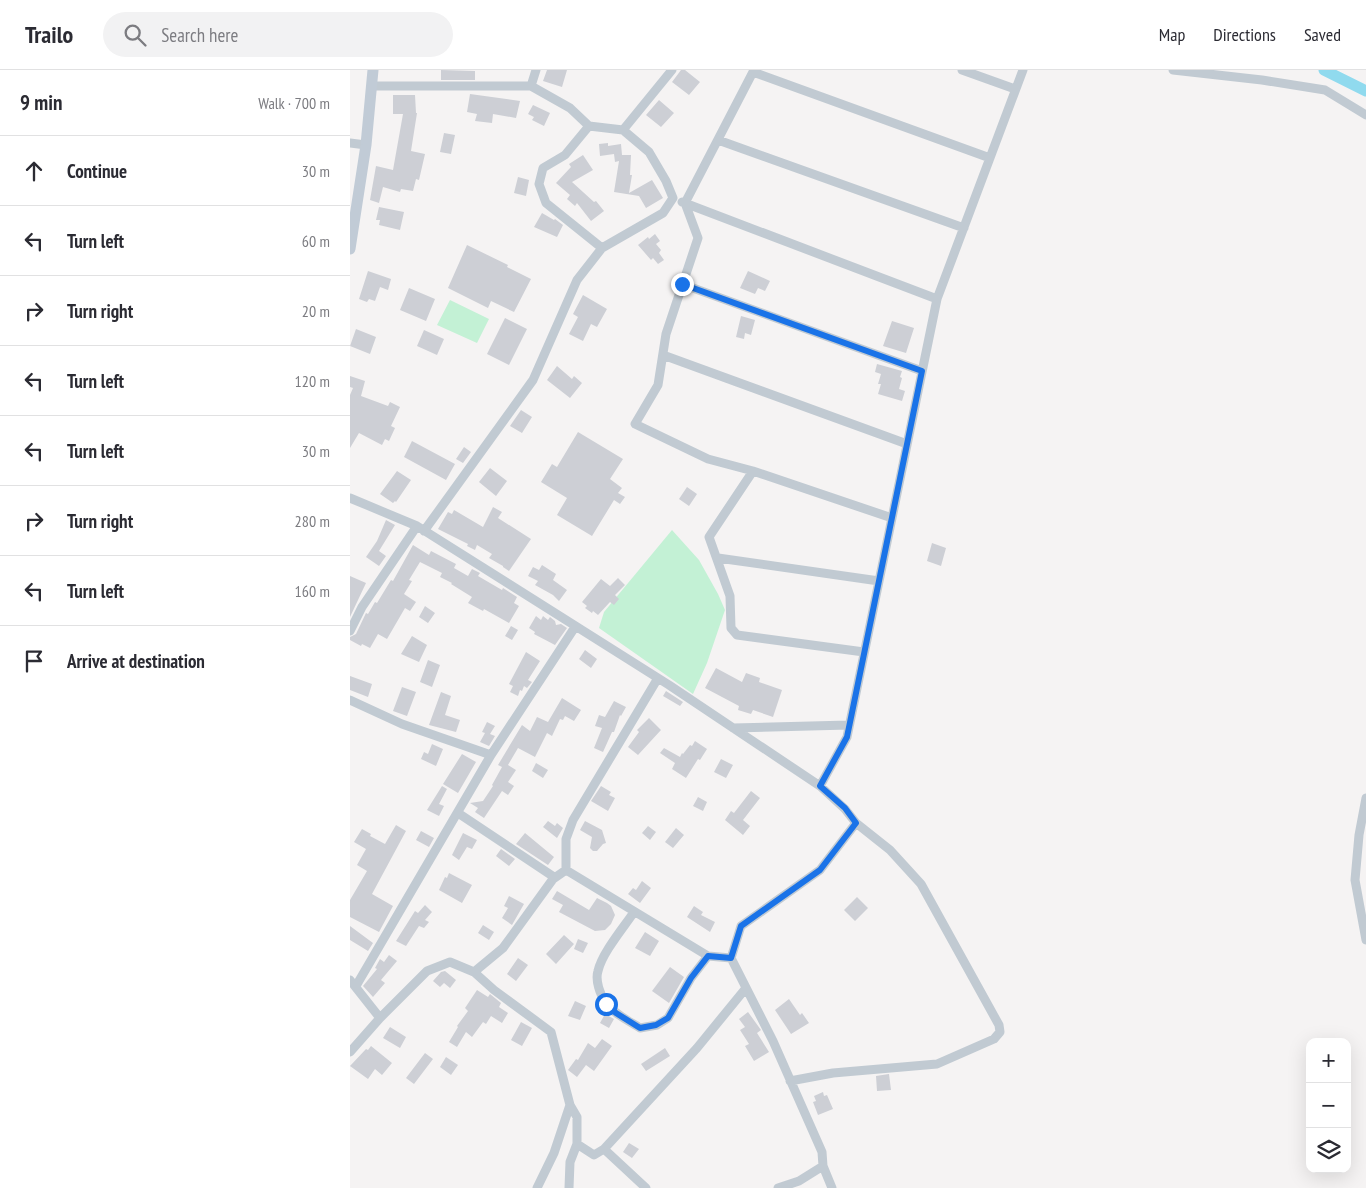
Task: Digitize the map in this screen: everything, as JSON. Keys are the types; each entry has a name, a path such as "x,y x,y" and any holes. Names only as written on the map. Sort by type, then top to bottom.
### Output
{"main road":[{"path":"350,249 366,145 373,70"}],"street":[{"path":"530,86 536,70"},
{"path":"623,130 672,70"},
{"path":"962,70 1016,90"},
{"path":"820,786 847,737 937,299 1023,70"},
{"path":"1173,70 1262,80 1325,90 1366,115"},
{"path":"892,518 753,471 708,459 635,424 658,385 666,334 698,238 685,203 754,71 990,158"},
{"path":"372,86 530,86 570,108 588,126 623,130 649,152 666,181 673,198 937,299"},
{"path":"588,126 565,155 543,168 539,184 546,203 602,248"},
{"path":"718,140 964,228"},
{"path":"350,143 366,145"},
{"path":"350,632 362,607 533,380 577,280 602,248 663,213 673,198"},
{"path":"682,284 922,371"},
{"path":"663,355 907,444"},
{"path":"753,471 709,537 730,596 731,628 737,636 864,652"},
{"path":"350,498 420,529 658,678 820,786 845,808 856,823 890,850 921,884 999,1025 1000,1032 994,1039 937,1064 833,1073 790,1081"},
{"path":"718,558 879,581"},
{"path":"380,1018 353,983 458,813 491,755 575,627"},
{"path":"566,870 566,839 573,820 658,678"},
{"path":"350,700 402,724 491,755"},
{"path":"733,728 849,725"},
{"path":"1366,798 1359,834 1355,880 1366,940"},
{"path":"458,813 554,878"},
{"path":"832,1188 823,1166 822,1152 773,1041 731,958 741,926 820,870 856,823"},
{"path":"474,972 503,948 554,878 566,870"},
{"path":"566,870 708,956 731,958"},
{"path":"634,912 597,972 598,988 606,1004 616,1013 640,1028 656,1025 668,1018 691,978 708,956"},
{"path":"350,1052 380,1018 427,971 450,962 474,972 494,990 551,1032 570,1105 577,1117 577,1144 570,1162 569,1188"},
{"path":"577,1144 594,1154 604,1149 697,1048 746,988"},
{"path":"537,1188 554,1153 570,1105"},
{"path":"604,1149 646,1188"},
{"path":"783,1187 800,1181 823,1166"}],"green space":[{"path":"450,300 489,319 477,343 437,325"},
{"path":"672,530 699,560 725,610 707,663 693,694 599,628 604,612"}],"building":[{"path":"441,70 475,71 475,80 441,80"},
{"path":"547,70 567,70 562,87 543,81"},
{"path":"681,70 685,70 700,82 689,95 672,82"},
{"path":"470,94 520,101 516,118 493,114 492,123 475,121 477,114 467,112"},
{"path":"393,95 415,95 417,113 411,151 425,154 419,180 416,179 413,191 401,189 400,192 383,187 379,203 370,200 376,166 393,170 403,114 393,114"},
{"path":"659,100 674,113 661,127 646,115"},
{"path":"533,105 550,113 544,126 532,120 534,117 528,114"},
{"path":"444,133 455,135 451,154 440,152"},
{"path":"608,143 608,146 621,144 622,155 631,155 630,175 632,175 629,193 652,180 663,198 646,208 639,196 614,192 619,161 615,162 614,154 600,156 599,144"},
{"path":"583,155 593,170 572,182 594,202 596,201 604,211 591,221 577,203 575,206 567,199 570,195 556,183 571,167 569,164"},
{"path":"518,177 529,180 526,196 514,193"},
{"path":"379,207 404,212 400,230 379,225 380,220 376,220"},
{"path":"542,213 563,225 557,237 534,227"},
{"path":"655,234 660,241 656,244 661,250 659,253 664,260 658,264 653,258 651,260 638,245"},
{"path":"467,245 508,265 507,267 531,279 514,312 491,301 488,308 448,288"},
{"path":"368,271 391,279 388,290 380,287 375,301 369,299 367,302 359,299"},
{"path":"748,271 770,281 765,291 758,288 755,294 740,288"},
{"path":"409,288 435,299 426,321 400,310"},
{"path":"583,295 607,309 597,327 591,324 583,341 569,334 578,317 573,314"},
{"path":"741,316 755,320 751,335 745,333 744,339 736,337"},
{"path":"505,318 527,329 509,365 487,354"},
{"path":"892,321 914,328 906,353 883,346"},
{"path":"356,329 376,337 370,354 350,346"},
{"path":"424,330 444,339 437,355 417,346"},
{"path":"877,364 902,371 899,389 905,391 902,401 878,394 881,374 875,372"},
{"path":"557,366 572,379 574,376 582,383 570,398 547,380"},
{"path":"350,376 365,381 361,396 388,406 390,402 400,407 391,426 395,428 389,441 385,439 382,445 359,433 350,448 350,395 353,388 350,387"},
{"path":"521,410 532,417 522,433 510,426"},
{"path":"578,432 623,459 610,479 622,488 618,493 625,497 620,504 614,500 592,536 557,515 567,498 541,482 552,464 557,467"},
{"path":"412,441 455,464 446,480 404,457"},
{"path":"464,447 471,452 463,463 456,459"},
{"path":"490,468 507,481 496,496 479,482"},
{"path":"397,471 411,480 396,502 393,503 380,494"},
{"path":"687,487 697,494 689,506 679,499"},
{"path":"493,507 502,512 498,518 531,539 509,571 489,558 492,554 477,545 475,550 467,546 468,544 438,529 448,512 452,514 454,510 483,527"},
{"path":"386,520 395,525 379,551 386,556 379,566 366,557 377,541"},
{"path":"932,543 946,548 941,566 927,561"},
{"path":"413,545 429,555 431,551 456,564 454,568 468,576 472,569 480,573 478,576 517,597 514,603 519,606 509,623 484,609 483,611 468,603 472,597 440,577 442,573 420,562 409,580 412,581 404,594 416,602 410,611 405,608 387,639 378,634 370,648 350,640 350,637 356,634 366,613 368,614 375,602 377,603 391,580 393,581"},
{"path":"542,565 556,574 553,580 567,590 559,601 553,595 535,585 538,581 528,576 533,567 539,570"},
{"path":"350,576 366,583 350,617"},
{"path":"618,578 625,585 615,595 619,599 614,605 610,602 598,615 585,608 587,606 582,602 601,579 610,586"},
{"path":"425,606 435,613 428,623 419,617"},
{"path":"536,616 541,620 543,616 548,620 550,617 555,621 556,625 561,624 567,628 555,645 534,634 535,632 529,628"},
{"path":"511,626 518,630 512,640 505,636"},
{"path":"412,636 427,645 419,662 401,654"},
{"path":"585,650 597,659 591,668 579,659"},
{"path":"526,652 540,661 528,680 532,682 527,688 524,686 522,691 520,690 518,696 510,692 513,686 509,684"},
{"path":"428,660 440,665 432,687 420,682"},
{"path":"716,668 742,682 746,673 760,678 759,682 782,690 773,717 753,710 751,714 738,710 739,706 705,688"},
{"path":"350,676 372,684 368,697 350,690"},
{"path":"402,687 416,692 407,716 393,711"},
{"path":"666,691 683,702 680,706 663,696"},
{"path":"441,692 451,696 445,715 460,720 456,732 429,725"},
{"path":"562,698 581,710 574,721 565,716 563,720 560,719 552,736 547,733 535,757 518,748 508,765 516,770 508,782 514,786 508,795 502,791 484,818 475,812 478,808 470,803 483,801 493,786 502,767 498,765 522,725 530,731 537,717 548,722"},
{"path":"614,701 626,707 620,715 614,732 612,732 603,752 594,748 602,728 595,726 599,715 605,717"},
{"path":"649,718 661,730 638,755 628,747 639,732 637,730"},
{"path":"487,722 495,726 490,734 495,736 489,746 480,742 485,733 482,732"},
{"path":"695,741 707,749 686,778 672,769 675,763 660,753 664,748 680,757"},
{"path":"432,744 443,749 436,766 421,759 424,752 428,754"},
{"path":"462,754 476,762 458,793 443,784"},
{"path":"721,759 733,765 726,778 714,772"},
{"path":"536,763 548,770 543,778 532,771"},
{"path":"442,786 447,789 439,804 444,806 439,816 427,810"},
{"path":"601,786 611,792 609,795 615,798 608,811 591,801"},
{"path":"751,791 760,798 743,820 750,826 743,835 725,820 731,811 734,813"},
{"path":"698,797 707,802 703,811 693,806"},
{"path":"548,821 555,826 557,823 563,828 557,838 543,827"},
{"path":"585,821 602,830 606,843 597,851 593,851 590,848 592,837 580,830"},
{"path":"396,825 406,831 372,894 393,906 379,932 350,917 350,900 367,871 357,865 366,849 354,842 362,829 385,844"},
{"path":"648,826 656,832 650,840 642,833"},
{"path":"676,828 684,835 673,848 665,842"},
{"path":"421,831 434,838 429,847 416,840"},
{"path":"463,833 477,840 472,849 467,847 459,860 452,855"},
{"path":"525,833 554,857 548,865 516,844"},
{"path":"501,849 515,859 509,866 496,856"},
{"path":"449,873 472,885 462,903 439,890"},
{"path":"642,881 651,888 640,903 628,894 633,888 636,890"},
{"path":"557,891 589,910 597,898 607,903 611,906 615,915 611,924 605,930 595,931 559,912 563,905 552,899"},
{"path":"509,896 524,904 512,925 502,918 508,908 504,906"},
{"path":"857,897 868,908 855,921 844,910"},
{"path":"425,905 432,912 425,920 429,922 424,928 419,926 406,946 396,941 415,911 418,913"},
{"path":"694,906 703,912 701,915 715,922 710,932 687,917"},
{"path":"483,925 494,932 489,940 478,933"},
{"path":"350,926 373,943 368,951 350,940"},
{"path":"645,932 659,941 650,956 635,948"},
{"path":"564,935 574,944 556,964 546,954"},
{"path":"578,939 588,943 583,953 574,949"},
{"path":"389,955 397,961 381,980 385,983 373,997 363,986 377,969 375,968 380,959 384,962"},
{"path":"518,958 528,965 516,981 507,974"},
{"path":"670,967 684,977 669,1003 652,991"},
{"path":"445,971 456,980 450,988 444,983 440,987 433,981 441,972"},
{"path":"477,990 488,997 490,994 501,1003 499,1007 508,1013 502,1023 491,1016 486,1024 483,1022 472,1037 466,1032 457,1047 449,1042 457,1026 468,1011 465,1008"},
{"path":"789,999 800,1015 802,1013 809,1023 791,1034 775,1010"},
{"path":"575,1001 586,1006 580,1020 568,1016"},
{"path":"748,1012 761,1030 757,1033 769,1052 754,1061 745,1046 749,1044 740,1030 745,1027 739,1019"},
{"path":"605,1014 614,1019 609,1028 600,1023"},
{"path":"521,1022 532,1028 522,1046 511,1040"},
{"path":"390,1027 406,1037 400,1048 383,1038"},
{"path":"602,1039 612,1046 594,1071 586,1065 577,1077 568,1070 576,1059 578,1060 588,1043 595,1048"},
{"path":"371,1046 392,1063 382,1075 375,1069 368,1079 350,1066"},
{"path":"665,1048 670,1056 646,1071 641,1064"},
{"path":"425,1053 433,1059 414,1084 406,1078"},
{"path":"446,1057 458,1065 451,1075 440,1067"},
{"path":"889,1074 891,1090 877,1091 876,1076"},
{"path":"823,1092 824,1096 827,1095 833,1109 818,1115 813,1102 816,1101 814,1096"},
{"path":"629,1143 639,1149 632,1158 623,1152"}],"waterway":[{"path":"1324,70 1366,91"}],"route":[{"path":"606,1004 616,1013 640,1028 656,1025 668,1018 702,962 708,956 731,958 741,926 820,870 856,823 845,808 820,786 847,737 922,371 682,284"}]}
